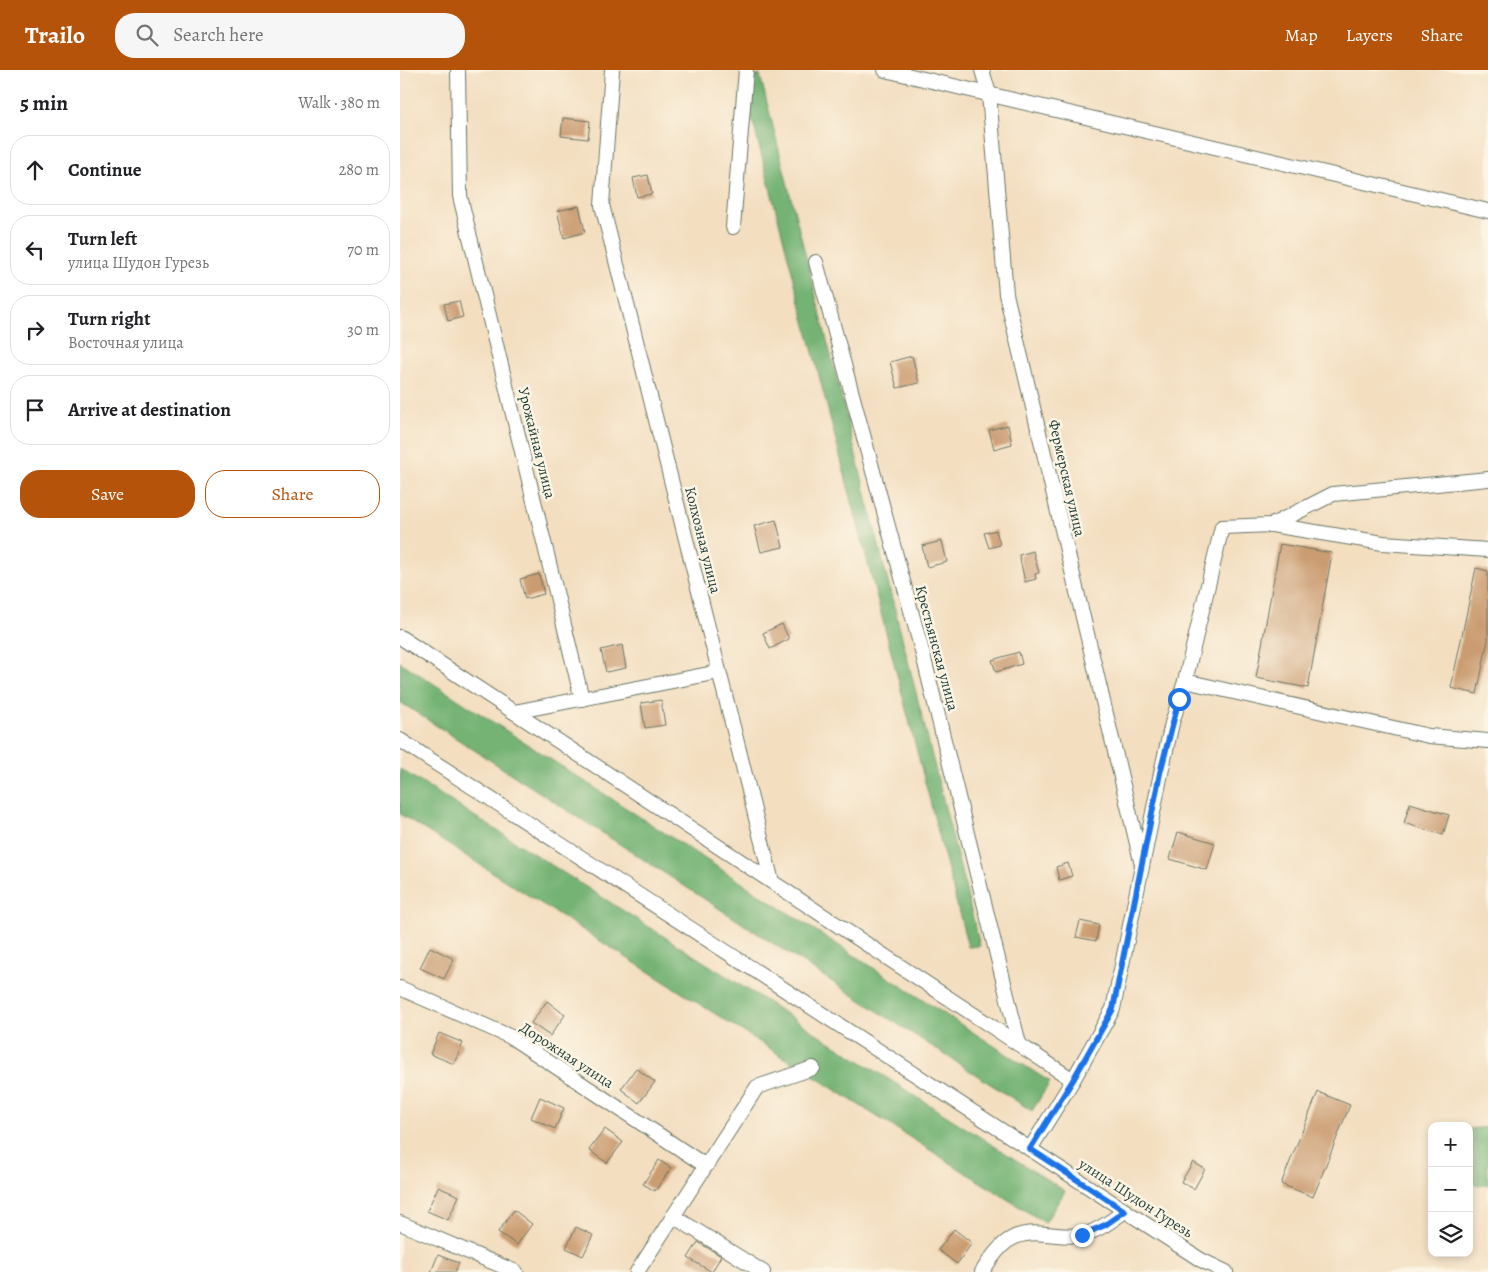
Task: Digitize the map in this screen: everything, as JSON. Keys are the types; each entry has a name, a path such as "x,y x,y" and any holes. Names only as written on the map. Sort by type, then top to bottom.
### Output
{"street":[{"name":"Урожайная улица","path":"458,70 460,196 582,698"},
{"name":"Колхозная улица","path":"612,70 602,205 772,882"},
{"path":"733,227 746,70"},
{"path":"885,70 1488,211"},
{"name":"Фермерская улица","path":"982,70 989,94 1006,294 1142,865"},
{"name":"Крестьянская улица","path":"816,262 922,651 1019,1044"},
{"path":"1272,525 1333,494 1488,479"},
{"path":"1030,1149 1073,1080 1113,1009 1160,773 1172,723 1185,681 1222,527 1272,525 1383,543 1488,550"},
{"path":"400,637 1073,1080"},
{"path":"514,712 719,672"},
{"path":"1185,681 1429,736 1488,741"},
{"name":"улица Шудон Гурезь","path":"400,740 1201,1260 1226,1272"},
{"name":"Дорожная улица","path":"400,988 511,1037 706,1166"},
{"path":"638,1272 757,1087 813,1068"},
{"path":"982,1272 1008,1240 1022,1233 1082,1235 1105,1225 1125,1211"},
{"path":"673,1216 763,1272"},
{"path":"400,1222 516,1272"}],"green space":[{"path":"760,75 980,946 968,947 742,80"},
{"path":"400,662 1050,1082 1032,1111 400,702"},
{"path":"400,769 1065,1191 1045,1223 400,814"},
{"path":"1488,1127 1488,1185 1473,1185 1473,1129"}],"building":[{"path":"563,118 590,121 588,139 561,136"},
{"path":"648,175 652,194 637,197 633,178"},
{"path":"579,206 585,232 564,238 557,211"},
{"path":"459,301 463,317 448,321 444,304"},
{"path":"912,356 919,383 897,388 890,362"},
{"path":"1008,425 1012,444 994,449 989,430"},
{"path":"776,520 783,547 761,552 754,526"},
{"path":"996,530 1000,545 989,548 984,533"},
{"path":"942,541 947,562 927,567 922,546"},
{"path":"1280,544 1332,553 1308,688 1256,678"},
{"path":"1033,551 1039,573 1035,574 1036,579 1025,582 1019,555"},
{"path":"1476,568 1488,571 1488,640 1477,694 1451,688"},
{"path":"539,574 544,594 525,599 520,579"},
{"path":"782,624 789,639 770,649 763,633"},
{"path":"622,645 626,668 606,672 601,650"},
{"path":"1019,652 1022,664 996,672 992,660"},
{"path":"661,700 665,725 645,728 641,703"},
{"path":"1410,803 1449,815 1443,835 1404,823"},
{"path":"1178,832 1215,843 1207,870 1170,859"},
{"path":"1068,863 1072,876 1059,880 1056,867"},
{"path":"1080,921 1099,925 1096,941 1076,937"},
{"path":"430,947 454,959 444,979 420,968"},
{"path":"547,1001 565,1015 550,1036 531,1023"},
{"path":"439,1033 463,1043 454,1064 430,1054"},
{"path":"636,1068 655,1082 639,1103 621,1089"},
{"path":"1318,1092 1350,1105 1313,1197 1281,1184"},
{"path":"540,1097 564,1108 555,1129 531,1118"},
{"path":"605,1129 623,1142 607,1163 589,1150"},
{"path":"659,1160 671,1168 655,1191 643,1184"},
{"path":"1193,1162 1205,1169 1194,1189 1181,1182"},
{"path":"438,1187 459,1196 448,1220 427,1211"},
{"path":"514,1210 532,1224 517,1245 498,1232"},
{"path":"576,1227 593,1235 583,1256 566,1248"},
{"path":"954,1229 972,1243 957,1264 938,1250"},
{"path":"698,1242 721,1256 712,1272 688,1258"},
{"path":"438,1255 459,1263 455,1272 431,1272"}],"route":[{"path":"1082,1235 1105,1225 1125,1211 1030,1149 1073,1080 1113,1009 1160,773 1179,699"}]}
